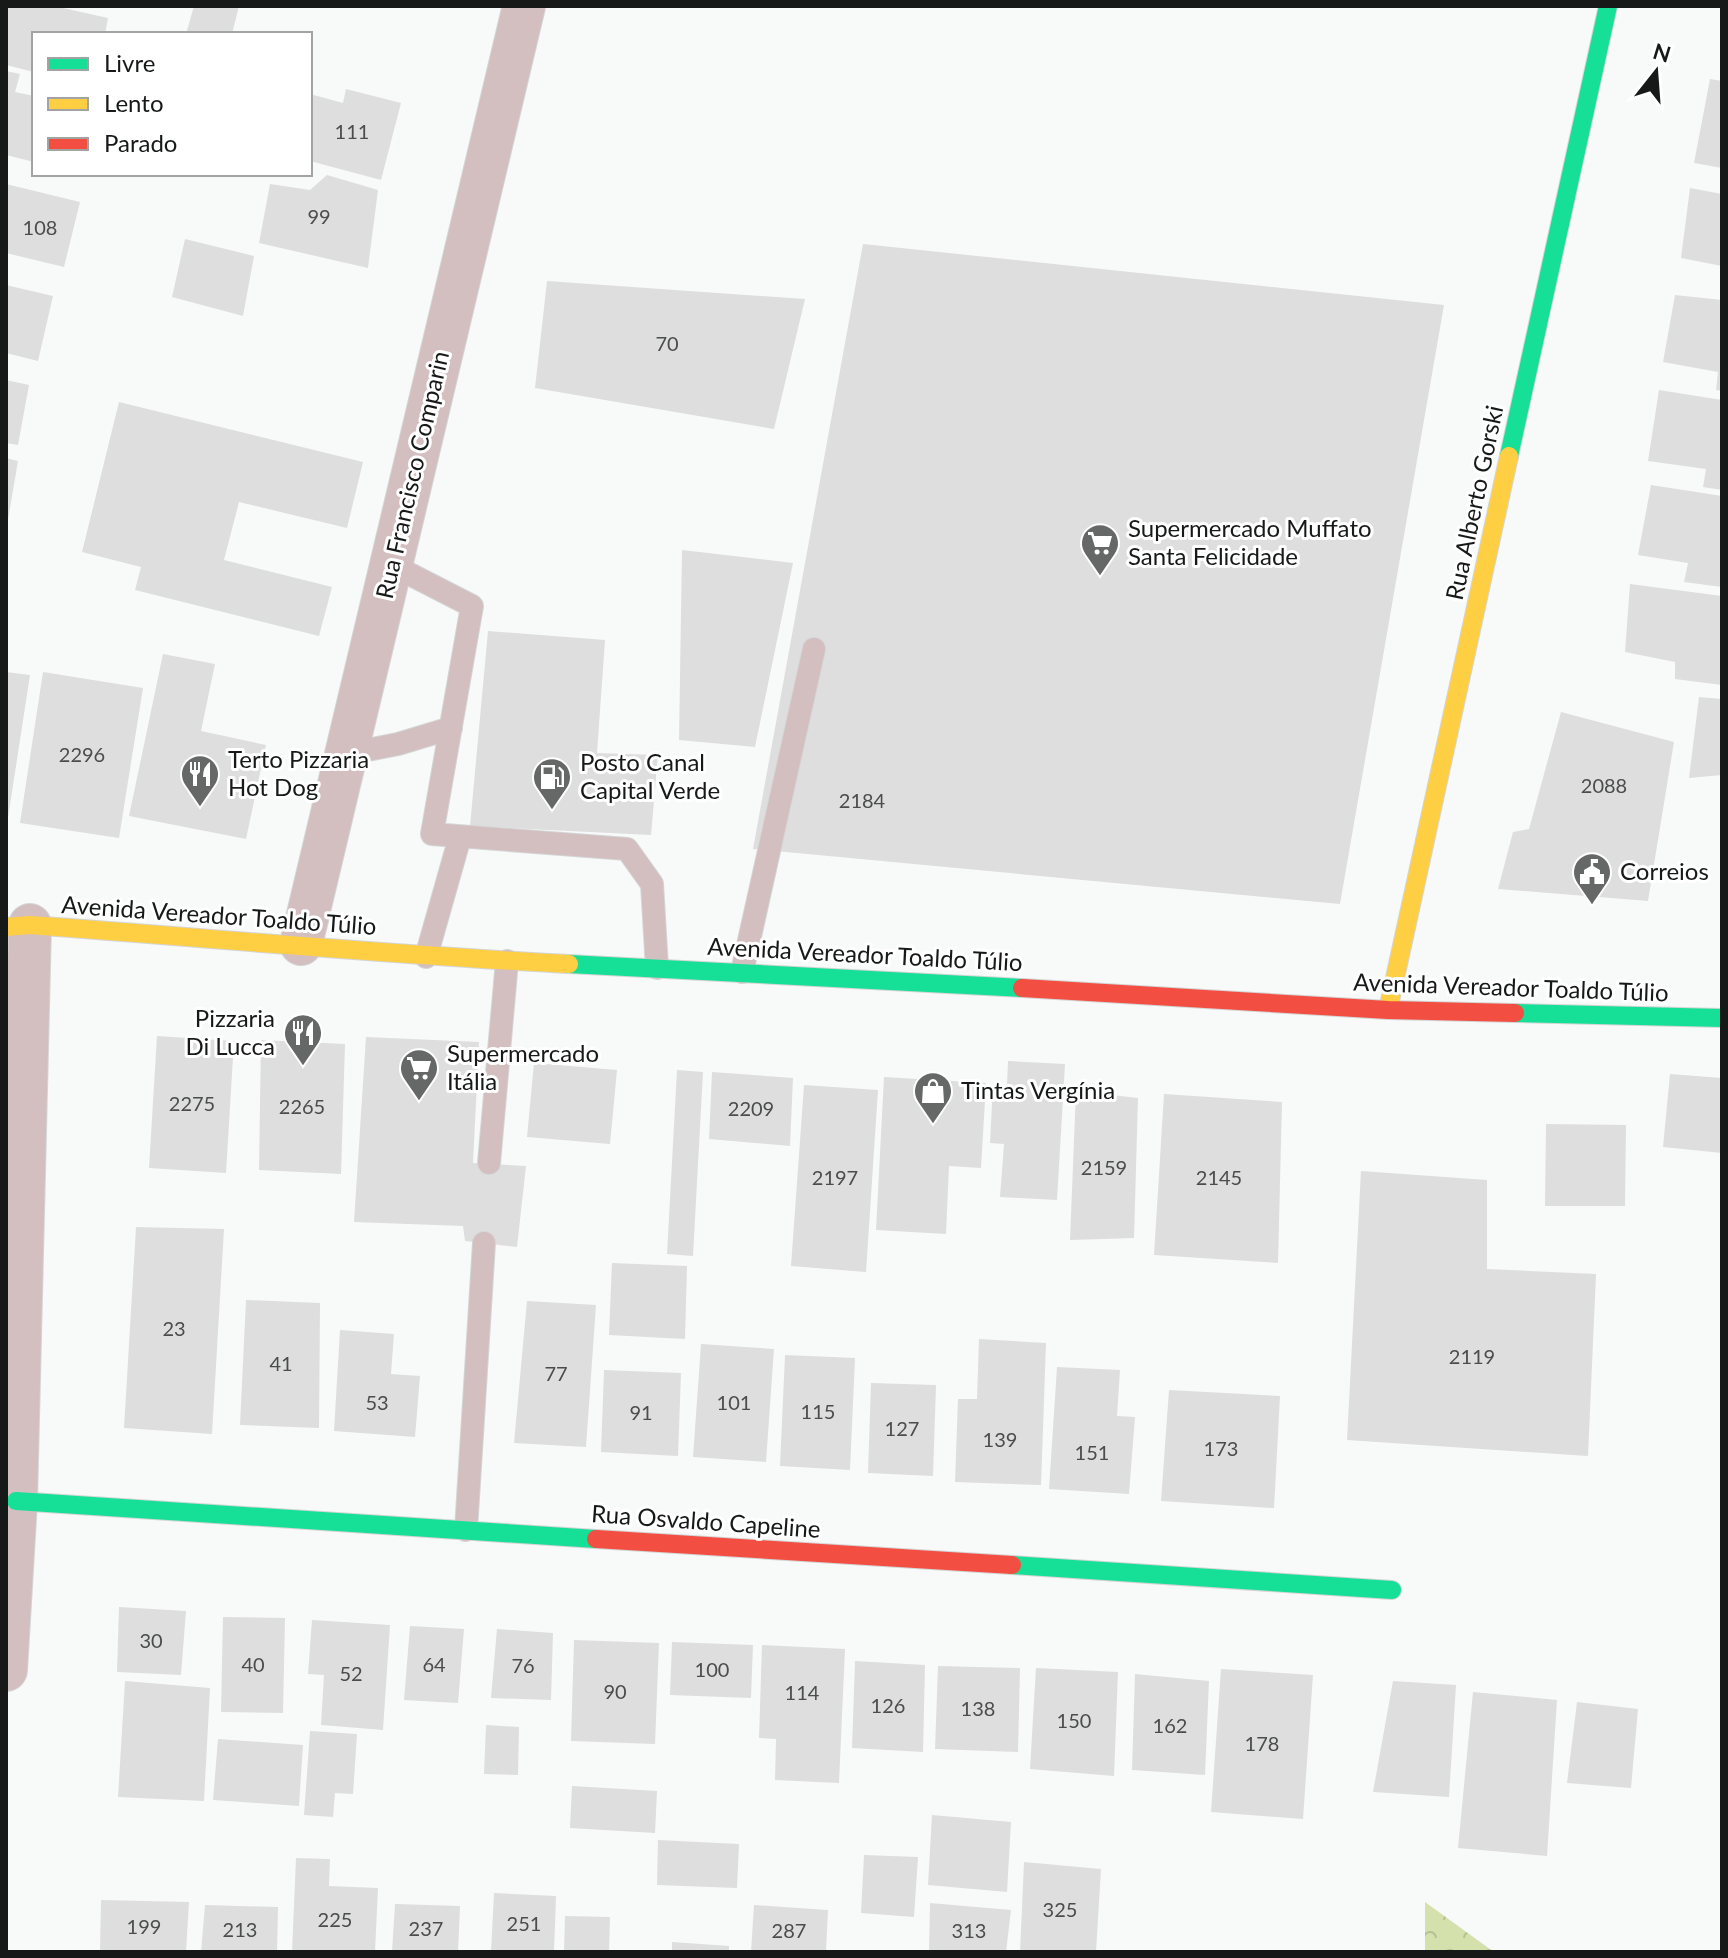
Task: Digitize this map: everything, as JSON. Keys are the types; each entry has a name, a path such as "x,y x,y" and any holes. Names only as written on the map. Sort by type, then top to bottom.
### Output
{"street":[{"name":"Rua Francisco Comparin","path":"301,944 524,6"},
{"name":"Rua Alberto Gorski","path":"1388,1010 1608,6"},
{"name":"Avenida Vereador Toaldo Túlio","path":"18,926 301,944 426,957 742,972 1388,1010 1722,1018"},
{"path":"6,1670 16,1501 18,926"},
{"name":"Rua Osvaldo Capeline","path":"16,1501 1392,1590"}],"lane":[{"path":"392,565 472,606 432,834 627,849 652,884 657,968"},
{"path":"742,972 814,649"},
{"path":"347,754 398,744 451,728"},
{"path":"426,957 460,837"},
{"path":"489,1163 507,961"},
{"path":"466,1530 484,1243"}],"green space":[{"path":"1425,1902 1494,1952 1425,1952"}],"building":[{"path":"6,6 54,6 108,18 105,32 32,32 32,72 6,65"},
{"path":"194,6 239,6 232,32 187,32"},
{"path":"6,71 20,74 15,92 32,96 32,162 6,155"},
{"path":"1710,79 1722,81 1722,168 1694,163"},
{"path":"346,89 401,103 381,180 312,162 312,95 343,103"},
{"path":"327,175 378,190 368,268 259,243 270,184 310,190"},
{"path":"6,184 80,202 64,267 6,253"},
{"path":"1690,188 1722,194 1722,266 1681,258"},
{"path":"185,239 254,256 243,316 172,297"},
{"name":"Supermercado Muffato Santa Felicidade","path":"863,244 1444,305 1340,904 753,849"},
{"path":"547,281 805,299 774,429 535,388"},
{"path":"6,285 53,296 38,361 6,353"},
{"path":"1675,295 1722,300 1722,391 1716,390 1718,372 1663,362"},
{"path":"6,380 29,385 18,445 6,443"},
{"path":"1659,390 1722,400 1722,490 1703,487 1706,469 1648,461"},
{"path":"119,402 363,462 347,528 239,502 224,560 332,587 319,636 135,590 141,567 82,552"},
{"path":"6,458 18,461 8,520 6,520"},
{"path":"1651,485 1722,496 1722,587 1684,582 1688,563 1638,555"},
{"path":"682,550 793,563 755,747 679,740"},
{"path":"1630,584 1722,596 1722,685 1675,679 1675,662 1625,652"},
{"path":"488,631 605,640 597,753 658,755 651,835 470,826"},
{"path":"163,654 215,664 201,731 266,745 246,839 129,816"},
{"path":"6,672 30,675 8,818 6,818"},
{"path":"43,672 143,688 119,838 20,823"},
{"path":"1699,697 1722,699 1722,775 1689,778"},
{"path":"1561,712 1674,742 1648,901 1498,889 1513,832 1529,829"},
{"path":"157,1036 234,1041 226,1173 149,1168"},
{"name":"Supermercado Itália","path":"366,1037 479,1042 473,1163 526,1166 517,1247 465,1241 463,1226 354,1222"},
{"path":"261,1040 345,1044 341,1174 259,1170"},
{"path":"1008,1061 1065,1064 1057,1200 1000,1197 1004,1144 990,1143 993,1084 1007,1085"},
{"path":"534,1063 617,1070 610,1144 527,1137"},
{"path":"677,1070 703,1072 693,1256 667,1254"},
{"path":"712,1072 793,1078 790,1146 709,1139"},
{"path":"1670,1074 1722,1078 1722,1153 1663,1147"},
{"name":"Tintas Vergínia","path":"884,1077 986,1083 981,1168 949,1166 946,1234 876,1230"},
{"path":"804,1085 878,1090 866,1272 791,1266"},
{"path":"1076,1091 1138,1098 1134,1238 1070,1240"},
{"path":"1164,1094 1282,1102 1278,1263 1154,1255"},
{"path":"1546,1124 1626,1125 1625,1206 1545,1206"},
{"path":"1361,1171 1487,1180 1487,1269 1596,1274 1588,1456 1347,1440"},
{"path":"136,1227 224,1229 212,1434 124,1428"},
{"path":"612,1263 687,1266 685,1339 609,1335"},
{"path":"246,1300 320,1303 319,1428 240,1425"},
{"path":"527,1301 596,1305 586,1447 514,1443"},
{"path":"340,1330 394,1334 391,1374 420,1376 415,1437 334,1431"},
{"path":"979,1339 1046,1343 1041,1485 955,1482 958,1399 977,1399"},
{"path":"701,1344 774,1349 766,1462 693,1457"},
{"path":"785,1355 855,1358 850,1470 780,1466"},
{"path":"1057,1367 1120,1370 1117,1416 1135,1417 1129,1494 1049,1489"},
{"path":"604,1370 681,1373 678,1456 601,1452"},
{"path":"871,1383 936,1385 933,1476 868,1473"},
{"path":"1169,1390 1280,1396 1274,1508 1161,1501"},
{"path":"119,1607 186,1611 181,1675 117,1672"},
{"path":"223,1617 285,1618 283,1713 221,1712"},
{"path":"312,1620 390,1625 383,1730 321,1725 324,1675 308,1674"},
{"path":"410,1626 464,1629 458,1703 404,1700"},
{"path":"497,1629 553,1633 551,1700 491,1698"},
{"path":"574,1640 659,1643 655,1744 571,1741"},
{"path":"672,1642 753,1645 751,1698 670,1695"},
{"path":"762,1645 845,1649 839,1783 775,1780 776,1739 759,1738"},
{"path":"855,1661 925,1665 923,1752 852,1748"},
{"path":"938,1666 1020,1668 1018,1752 935,1749"},
{"path":"1036,1668 1118,1672 1114,1776 1030,1769"},
{"path":"1221,1669 1313,1675 1303,1819 1211,1812"},
{"path":"1135,1674 1209,1681 1205,1775 1132,1770"},
{"path":"125,1681 210,1688 204,1801 118,1797"},
{"path":"1393,1681 1456,1685 1449,1797 1373,1792"},
{"path":"1473,1692 1557,1700 1547,1856 1458,1848"},
{"path":"1577,1702 1638,1709 1631,1788 1567,1783"},
{"path":"486,1725 519,1727 518,1775 484,1774"},
{"path":"310,1731 357,1734 353,1794 335,1793 333,1817 304,1815"},
{"path":"218,1739 303,1745 299,1806 213,1800"},
{"path":"572,1786 657,1791 655,1833 570,1828"},
{"path":"932,1815 1011,1822 1007,1892 928,1885"},
{"path":"658,1840 739,1844 737,1888 657,1885"},
{"path":"864,1855 918,1857 914,1917 861,1913"},
{"path":"296,1858 330,1859 329,1886 378,1888 375,1952 292,1952"},
{"path":"1024,1862 1101,1869 1096,1952 1020,1952"},
{"path":"494,1893 556,1896 554,1952 491,1952"},
{"path":"101,1900 189,1902 186,1952 100,1952"},
{"path":"930,1903 1011,1910 1006,1952 929,1952"},
{"path":"395,1904 460,1906 458,1952 392,1952"},
{"path":"205,1905 278,1907 277,1952 201,1952"},
{"path":"754,1905 828,1910 826,1952 751,1952"},
{"path":"565,1916 610,1917 609,1952 564,1952"},
{"path":"672,1942 729,1946 729,1952 672,1952"}],"traffic: fast":[{"path":"1509,456 1608,6"},
{"path":"569,964 1022,988"},
{"path":"1515,1013 1722,1018"},
{"path":"16,1501 596,1539"},
{"path":"1012,1565 1392,1590"}],"traffic: slow":[{"path":"1388,1010 1509,456"},
{"path":"6,927 30,925 569,964"}],"traffic: jam":[{"path":"1022,988 1388,1010 1515,1013"},
{"path":"596,1539 1012,1565"}],"place":[{"name":"Supermercado Muffato Santa Felicidade","path":"1100,577"},
{"name":"Terto Pizzaria Hot Dog","path":"200,808"},
{"name":"Posto Canal Capital Verde","path":"552,811"},
{"name":"Correios","path":"1592,906"},
{"name":"Pizzaria Di Lucca","path":"303,1067"},
{"name":"Supermercado Itália","path":"419,1102"},
{"name":"Tintas Vergínia","path":"933,1125"}]}
